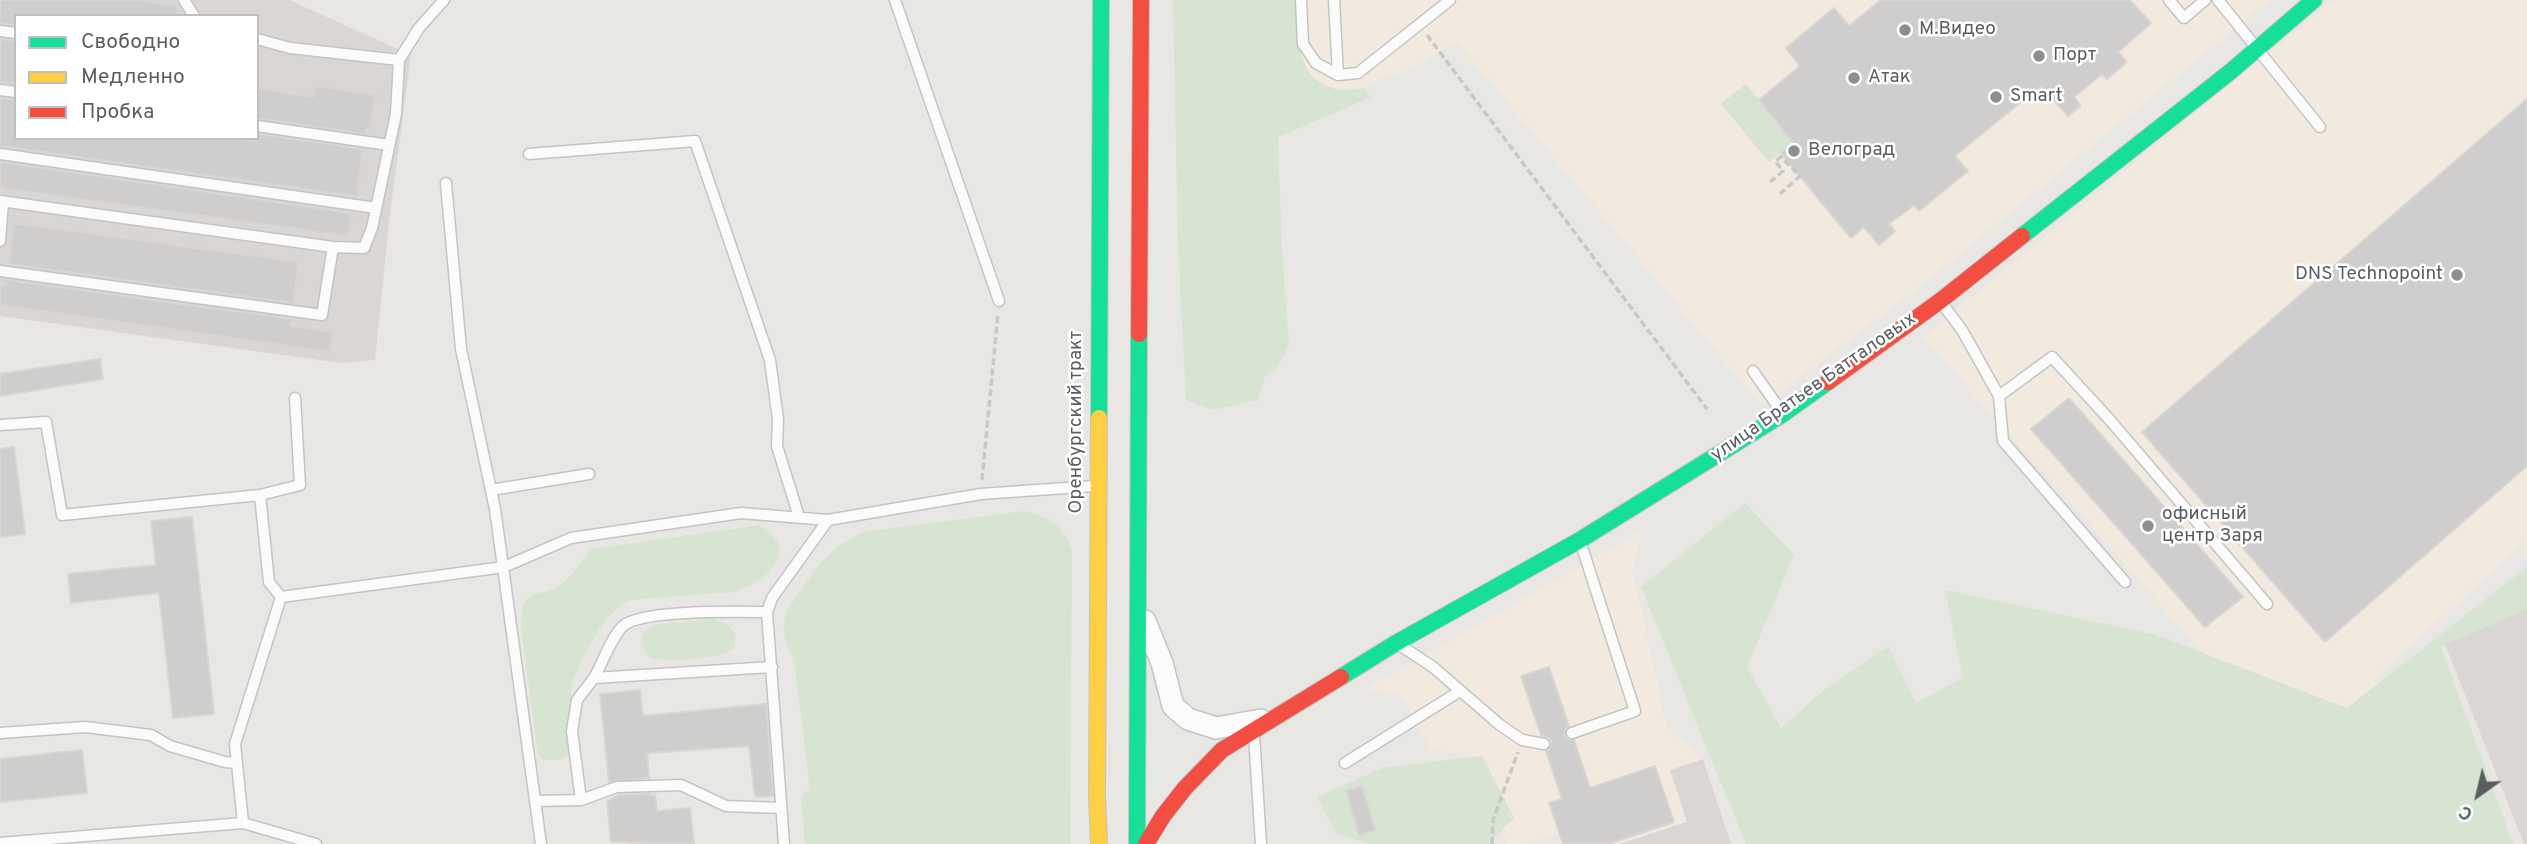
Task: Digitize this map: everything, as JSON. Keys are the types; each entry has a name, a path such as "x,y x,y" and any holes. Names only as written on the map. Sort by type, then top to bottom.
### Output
{"main road":[{"name":"Оренбургский тракт","path":"1094,840 1099,822 1101,0"},
{"path":"1137,844 1141,0"},
{"name":"улица Братьев Батталовых","path":"1146,844 1185,788 1222,751 1396,643 1580,540 1783,414 1940,301 2258,49 2314,0"}],"street":[{"name":"улица Братьев Батталовых","path":"1138,603 1162,663 1173,706 1188,719 1216,728 1273,717"}],"lane":[{"path":"0,241 2,202 333,247 364,248 376,208 396,114 400,60 419,28 444,0"},
{"path":"895,0 999,301"},
{"path":"1301,0 1303,44 1316,63 1338,75 1358,73 1450,0"},
{"path":"1334,0 1338,75"},
{"path":"2169,0 2184,18 2205,0"},
{"path":"2218,0 2320,127"},
{"path":"259,40 290,48 400,60"},
{"path":"259,126 389,145"},
{"path":"529,154 695,141 770,360 778,419 777,446 799,517"},
{"path":"0,154 376,208"},
{"path":"446,183 461,349 491,490 504,567 541,844"},
{"path":"0,271 322,315 333,247"},
{"path":"1940,301 1962,330 1999,396 2003,441 2125,582"},
{"path":"1999,396 2052,357 2109,419 2267,604"},
{"path":"1753,371 1783,414"},
{"path":"0,425 46,422 62,514 260,495 300,485 295,398"},
{"path":"491,490 589,474"},
{"path":"281,597 504,567 571,538 741,513 828,520 981,494 1098,486"},
{"path":"260,495 270,582 281,597"},
{"path":"783,844 767,612 772,598 828,520"},
{"path":"1572,733 1635,711 1580,540"},
{"path":"243,822 235,744 281,597"},
{"path":"582,800 572,731 577,700 594,678 622,627 634,619 708,612 767,612"},
{"path":"1396,643 1433,667 1500,725 1522,740 1544,744"},
{"path":"594,678 772,667"},
{"path":"1345,763 1460,691"},
{"path":"0,733 85,727 151,735 170,746 237,763"},
{"path":"1254,730 1261,844"},
{"path":"535,801 582,800 617,787 681,785 726,806 781,808"},
{"path":"0,843 243,822 316,844"}],"path":[{"path":"1434,47 1707,409"},
{"path":"1770,182 1783,171 1775,161 1781,157 1800,176 1780,194"},
{"path":"983,468 999,301"},
{"path":"1492,844 1493,820 1522,740"}],"shaded area":[{"path":"0,0 289,0 411,55 390,213 375,360 341,363 0,316"},
{"path":"1296,0 2270,0 1927,281 1762,406 1457,42 1406,71 1385,76 1363,88 1337,90 1315,80 1304,66 1299,53"},
{"path":"2333,0 2527,0 2527,541 2376,677 2381,702 2301,763 1923,337"},
{"path":"1642,531 1632,568 1667,728 1703,759 1671,770 1687,822 1619,844 1560,844 1557,834 1525,844 1507,844 1472,755 1431,750 1405,703 1396,693 1364,690"},
{"path":"2527,604 2527,844 2524,844 2443,639"},
{"path":"1703,759 1731,844 1619,844 1687,822 1670,770"}],"green space":[{"path":"1173,0 1296,0 1298,40 1305,65 1312,75 1335,89 1363,88 1371,97 1278,137 1289,346 1277,367 1265,377 1258,400 1213,410 1186,400 1178,245"},
{"path":"1746,84 1793,142 1769,162 1721,104"},
{"path":"1745,503 1794,555 1747,667 1781,728 1823,691 1888,646 1916,703 1963,678 1945,590 2153,634 2347,708 2527,567 2527,609 2441,647 2513,844 1746,844 1641,587"},
{"path":"1024,511 1054,523 1072,549 1070,844 805,844 801,799 804,792 810,790 794,658 784,634 788,609 831,553 842,544 868,531"},
{"path":"760,525 776,540 779,554 771,569 749,586 734,592 631,600 611,614 595,636 572,684 576,745 574,750 562,759 541,758 538,753 521,628 524,604 528,598 561,584 591,549"},
{"path":"714,619 726,623 736,635 734,648 727,652 694,659 658,659 650,658 641,644 642,635 658,624"},
{"path":"1482,756 1514,818 1488,844 1369,844 1336,833 1317,797 1382,768"}],"building":[{"path":"0,0 135,0 178,6 177,14 14,14 14,25 0,23"},
{"path":"1881,0 2130,0 2151,23 2118,52 2127,62 2107,79 2102,74 2074,97 2081,106 2068,116 2041,86 2000,119 1955,156 1968,171 1919,211 1914,205 1889,224 1895,231 1879,245 1864,227 1851,238 1822,203 1781,153 1793,142 1759,100 1800,66 1786,48 1834,8 1849,26"},
{"path":"0,39 14,41 14,84 0,82"},
{"path":"315,86 376,95 370,129 366,129 365,134 259,118 259,88 313,97"},
{"path":"0,98 14,100 14,140 257,141 259,134 363,149 357,196 0,146"},
{"path":"2527,99 2527,466 2325,642 2142,432"},
{"path":"0,162 352,213 349,236 0,188"},
{"path":"14,223 299,262 293,303 9,264"},
{"path":"7,280 291,319 290,326 333,332 330,352 0,305 0,285 6,286"},
{"path":"100,359 103,379 0,396 0,374"},
{"name":"офисный центр Заря","path":"2069,398 2243,597 2205,627 2031,429"},
{"path":"14,447 25,534 0,537 0,449"},
{"path":"192,517 214,714 173,718 159,593 71,603 68,574 156,565 151,521"},
{"path":"1549,667 1569,726 1564,735 1567,739 1574,740 1590,788 1655,766 1674,822 1609,844 1563,844 1549,803 1562,799 1546,751 1550,749 1552,742 1541,735 1521,676"},
{"path":"640,690 643,716 766,704 773,796 755,797 749,746 647,753 649,778 609,782 600,694"},
{"path":"82,750 87,793 0,802 0,759"},
{"path":"1362,786 1375,830 1359,835 1346,790"},
{"path":"619,795 655,795 657,811 690,808 694,844 611,842 607,801"}],"traffic: fast":[{"path":"1099,418 1101,0"},
{"path":"2022,236 2230,72 2314,0"},
{"path":"1137,844 1139,334"},
{"path":"1341,677 1396,643 1580,540 1783,414 1828,382"}],"traffic: slow":[{"path":"1099,418 1099,844"}],"traffic: jam":[{"path":"1139,334 1141,0"},
{"path":"1828,382 1940,301 2022,236"},
{"path":"1146,844 1185,788 1222,750 1341,677"}],"place":[{"name":"М.Видео","path":"1905,30"},
{"name":"Порт","path":"2039,56"},
{"name":"Атак","path":"1854,78"},
{"name":"Smart","path":"1996,97"},
{"name":"Велоград","path":"1794,151"},
{"name":"DNS Technopoint","path":"2457,275"},
{"name":"офисный центр Заря","path":"2148,526"}]}
